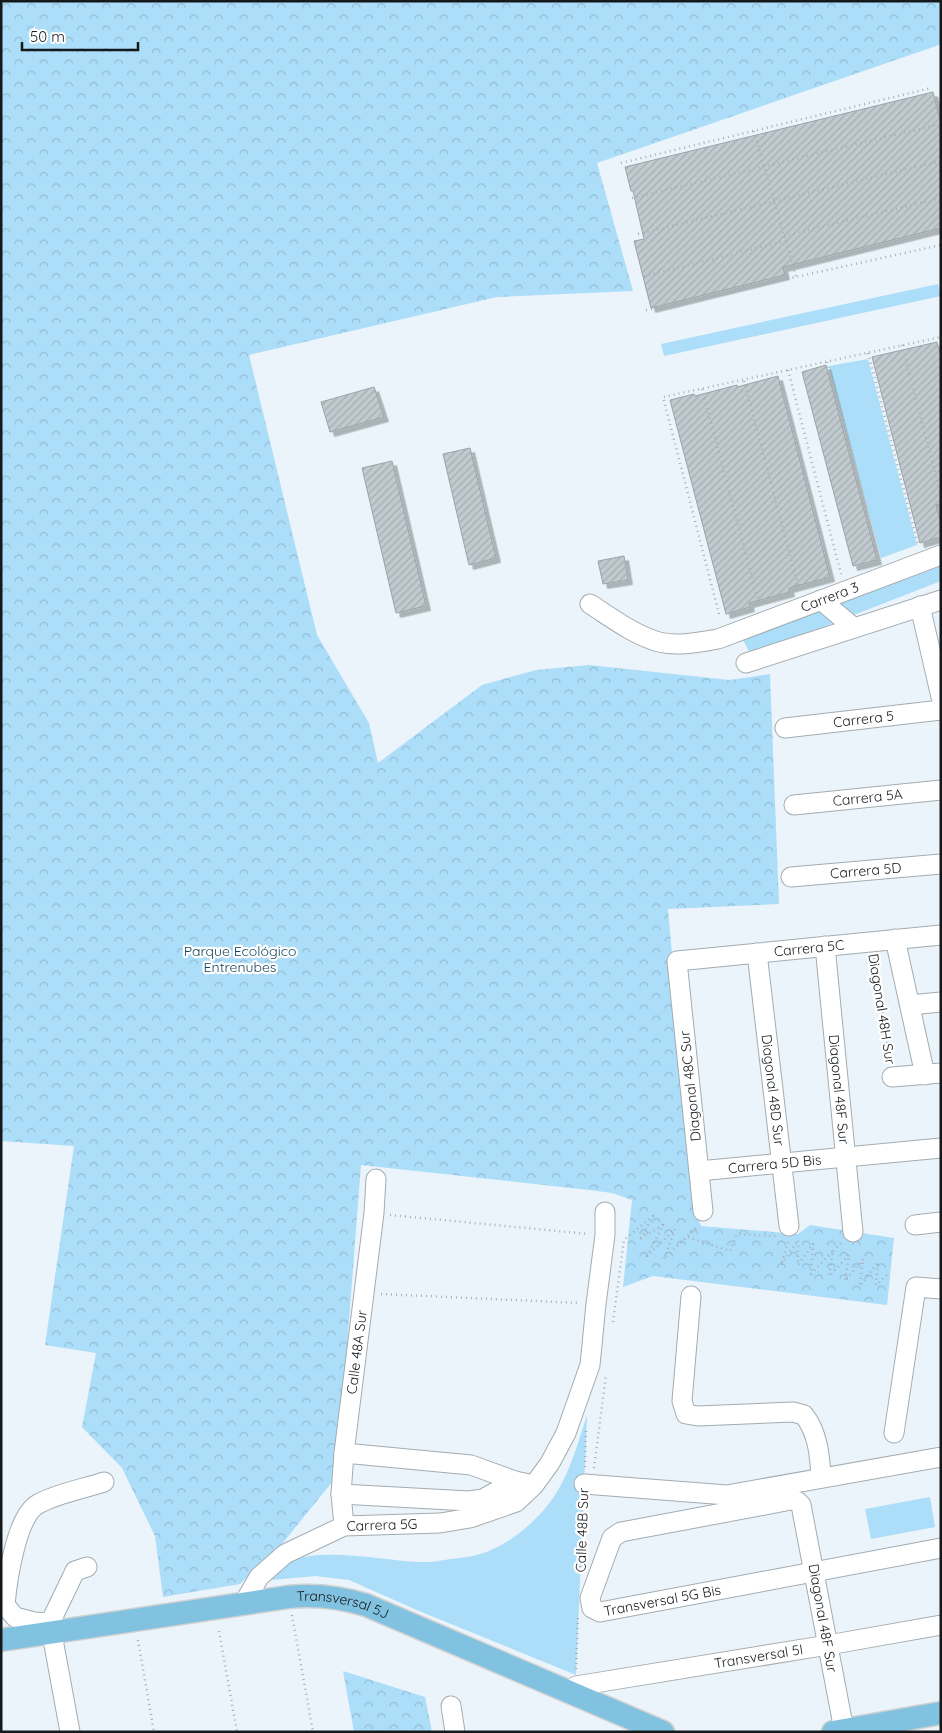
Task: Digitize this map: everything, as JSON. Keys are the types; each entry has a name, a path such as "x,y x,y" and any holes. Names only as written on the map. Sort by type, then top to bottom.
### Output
{"main road":[{"name":"Transversal 5J","path":"1,1640 51,1628 311,1594 342,1598 366,1605 575,1690 663,1732"},
{"path":"847,1730 941,1713"}],"street":[{"name":"Carrera 3","path":"590,604 628,629 660,642 693,643 722,638 941,555"},
{"path":"820,600 854,628"},
{"path":"746,663 941,600"},
{"path":"920,606 941,697"},
{"name":"Carrera 5","path":"785,728 941,710"},
{"name":"Carrera 5A","path":"794,805 941,790"},
{"name":"Carrera 5D","path":"791,877 941,864"},
{"name":"Carrera 5C","path":"676,961 941,934"},
{"path":"892,1077 933,1074 910,1005 895,939"},
{"name":"Diagonal 48F Sur","path":"825,946 853,1232"},
{"name":"Diagonal 48D Sur","path":"757,953 782,1163 786,1233"},
{"name":"Diagonal 48C Sur","path":"676,961 703,1211"},
{"path":"910,1005 941,1002"},
{"name":"Carrera 5D Bis","path":"699,1171 941,1148"},
{"name":"Calle 48A Sur","path":"344,1526 341,1494 344,1453 374,1213 376,1179"},
{"path":"344,1453 471,1465 515,1481 534,1485 550,1463 566,1432 590,1365 606,1212"},
{"path":"915,1225 941,1222"},
{"path":"894,1433 916,1287 941,1289"},
{"path":"691,1296 682,1401 686,1414 698,1416 792,1412 804,1415 812,1425 816,1435 821,1478"},
{"path":"588,1484 727,1495 797,1484 941,1456"},
{"path":"341,1494 469,1501 483,1499 515,1481"},
{"path":"51,1628 15,1618 5,1605 7,1581 22,1523 36,1505 104,1482"},
{"name":"Carrera 5G","path":"244,1603 259,1577 286,1554 344,1526 440,1523 470,1518 516,1502 534,1485"},
{"path":"438,1500 440,1523"},
{"name":"Transversal 5G Bis","path":"801,1505 797,1501 791,1500 621,1532 612,1538 590,1598 592,1608 600,1612 941,1548"},
{"name":"Diagonal 48F Sur","path":"801,1505 828,1645 847,1730"},
{"path":"70,1732 51,1628 75,1571 86,1567"},
{"name":"Transversal 5I","path":"575,1690 941,1625"},
{"path":"451,1706 455,1732"}],"path":[{"path":"621,163 931,88"},
{"path":"632,198 941,124"},
{"path":"754,131 796,277"},
{"path":"638,234 941,161"},
{"path":"784,236 941,198"},
{"path":"644,276 786,241"},
{"path":"646,310 941,245"},
{"path":"719,614 663,398 941,337"},
{"path":"902,346 941,496"},
{"path":"868,353 918,544"},
{"path":"827,362 879,560"},
{"path":"788,370 841,574"},
{"path":"744,380 799,590"},
{"path":"702,389 758,604"},
{"name":"Diagonal 48H Sur","path":"872,941 892,1077"},
{"path":"612,1328 624,1240 652,1216 641,1238 663,1225 647,1256 675,1229 664,1260 704,1220 703,1211"},
{"path":"374,1213 605,1235"},
{"path":"688,1237 730,1251 737,1234 786,1233 781,1265 798,1240 798,1265 813,1244 811,1274 832,1251 829,1276 849,1255 845,1282 863,1259 860,1286 878,1262 876,1285 888,1274"},
{"path":"364,1293 596,1304"},
{"path":"588,1484 607,1367"},
{"name":"Calle 48B Sur","path":"580,1574 588,1484 586,1425"},
{"path":"575,1690 578,1614"},
{"path":"293,1622 313,1732"},
{"path":"219,1631 237,1732"},
{"path":"138,1640 154,1732"}],"green space":[{"name":"Parque Ecológico Entrenubes","path":"1,1 941,1 941,46 939,45 597,163 633,291 497,297 249,355 317,635 369,723 378,763 482,685 536,670 589,665 730,680 770,674 779,904 668,909 695,1210 701,1226 798,1234 810,1225 894,1238 887,1305 653,1276 623,1287 632,1200 612,1193 589,1190 361,1165 337,1476 282,1544 240,1584 163,1597 155,1536 122,1468 82,1427 96,1353 45,1345 74,1146 1,1141"},
{"path":"938,284 941,296 664,356 661,344"},
{"path":"868,359 917,545 881,558 829,366"},
{"path":"941,566 941,581 751,655 743,640"},
{"path":"587,1415 576,1675 419,1611 349,1580 316,1576 272,1580 281,1567 294,1560 311,1556 351,1556 430,1562 473,1556 490,1551 508,1541 525,1528 547,1506 561,1486"},
{"path":"930,1497 935,1527 871,1539 865,1509"},
{"path":"343,1671 425,1697 432,1732 354,1732"}],"building":[{"path":"933,92 941,124 941,228 783,267 785,275 651,308 634,241 644,239 633,191 631,191 625,167"},
{"path":"937,342 941,357 941,504 936,505 941,523 941,537 920,543 872,357"},
{"path":"826,365 877,560 853,566 802,372"},
{"path":"778,376 830,577 789,588 790,592 749,603 750,607 726,614 670,400 694,394 695,396 737,385 737,387"},
{"path":"374,387 384,417 330,432 321,402"},
{"path":"470,448 496,558 469,565 443,454"},
{"path":"392,461 426,606 396,613 362,468"},
{"path":"624,556 628,580 603,584 598,561"}]}
